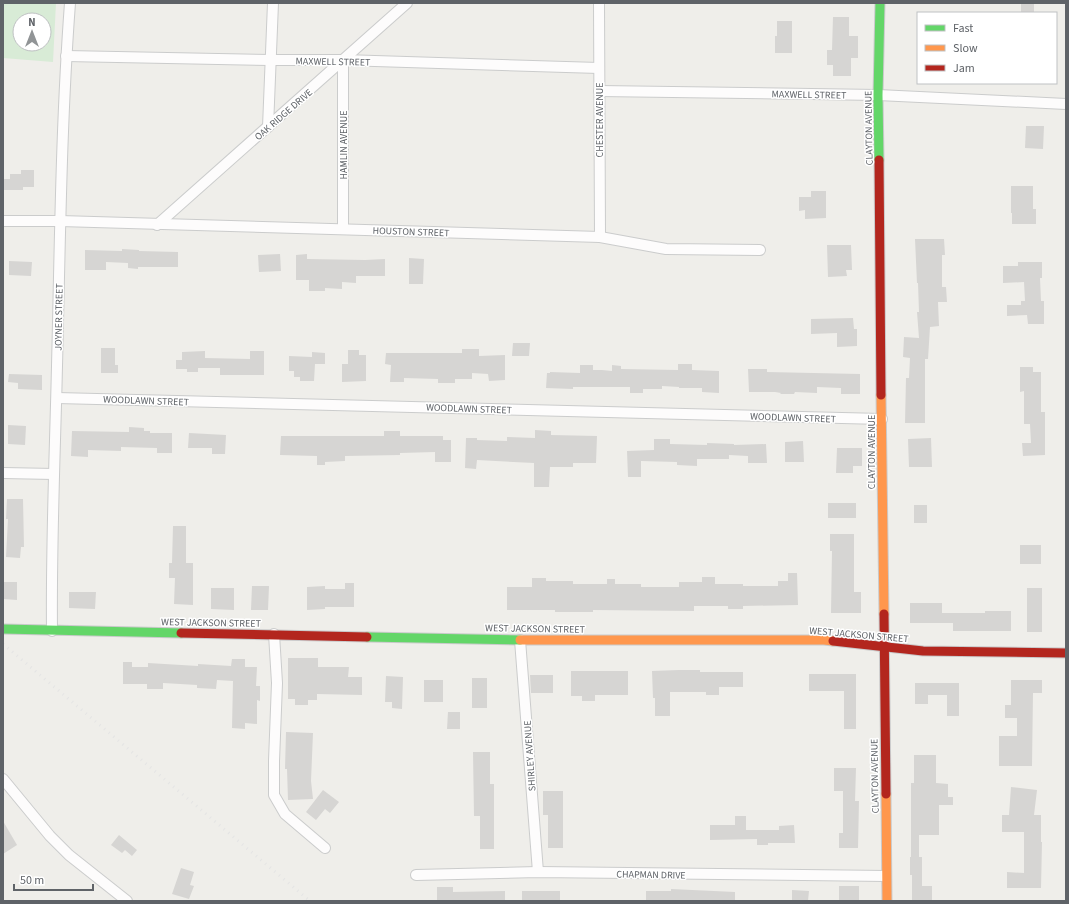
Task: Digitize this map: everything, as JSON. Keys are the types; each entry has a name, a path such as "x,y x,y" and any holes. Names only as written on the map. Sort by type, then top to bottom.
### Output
{"street":[{"name":"JOYNER STREET","path":"52,631 52,562 60,221 66,56 70,3"},
{"path":"268,127 273,3"},
{"name":"OAK RIDGE DRIVE","path":"158,225 407,3"},
{"name":"CHESTER AVENUE","path":"599,3 600,237"},
{"name":"CLAYTON AVENUE","path":"880,3 878,95 887,901"},
{"name":"MAXWELL STREET","path":"66,56 343,60 599,68"},
{"name":"HAMLIN AVENUE","path":"343,60 343,229"},
{"name":"MAXWELL STREET","path":"599,91 878,95 1066,104"},
{"name":"HOUSTON STREET","path":"3,222 60,221 600,237 666,249 760,250"},
{"name":"WOODLAWN STREET","path":"57,398 882,419"},
{"path":"3,473 54,474"},
{"name":"WEST JACKSON STREET","path":"3,629 520,640 824,640 924,651 1066,653"},
{"path":"274,634 277,683 274,795 285,814 325,848"},
{"name":"SHIRLEY AVENUE","path":"520,640 538,872"},
{"path":"3,779 50,836 69,855 127,901"},
{"name":"CHAPMAN DRIVE","path":"416,875 538,872 886,876"}],"green space":[{"path":"3,3 56,3 53,62 3,58"}],"building":[{"path":"1021,3 1034,3 1034,12 1021,12"},
{"path":"833,17 849,17 849,36 858,36 858,58 851,58 851,76 833,76 833,65 827,65 827,50 832,50"},
{"path":"777,21 792,21 792,53 775,53"},
{"path":"1026,126 1044,126 1043,149 1025,148"},
{"path":"21,170 34,170 34,187 23,187 23,190 4,190 4,179 10,179 10,174 21,174"},
{"path":"1011,186 1033,186 1033,209 1036,209 1036,224 1012,224"},
{"path":"811,191 826,191 826,218 805,219 805,210 799,211 799,197 811,197"},
{"path":"915,239 944,239 945,255 942,255 942,287 946,287 947,302 938,302 939,326 930,327 928,359 925,359 925,423 905,423 906,378 909,378 910,358 903,357 904,337 919,338 917,312 919,312 918,283"},
{"path":"827,245 851,245 852,270 846,270 847,276 828,277"},
{"path":"122,249 178,252 178,267 138,267 138,269 128,268 128,263 106,262 106,270 85,270 85,250 122,251"},
{"path":"280,254 281,271 259,272 258,255"},
{"path":"307,254 307,259 385,259 385,276 356,276 356,283 342,282 342,289 325,288 325,291 309,291 309,280 296,280 296,255"},
{"path":"409,258 424,259 423,284 409,284"},
{"path":"9,261 32,262 31,276 9,275"},
{"path":"1018,262 1042,262 1042,278 1040,278 1041,301 1044,301 1044,324 1028,324 1027,315 1007,316 1007,305 1021,305 1021,301 1025,301 1024,282 1003,283 1003,266 1018,266"},
{"path":"853,318 854,329 857,329 857,346 837,347 837,333 811,334 811,319"},
{"path":"513,343 530,343 529,356 512,356"},
{"path":"101,348 115,348 115,365 118,365 118,373 101,373"},
{"path":"462,349 479,349 479,356 505,355 505,380 489,381 488,374 472,373 472,379 455,379 455,383 438,383 438,379 404,378 404,382 390,382 391,365 385,364 386,353 462,353"},
{"path":"348,350 359,350 359,355 366,355 366,381 342,382 342,364 348,364"},
{"path":"205,351 205,358 250,359 250,351 264,351 264,375 220,375 220,368 198,368 198,372 187,372 187,369 176,369 176,360 182,360 182,352"},
{"path":"312,352 325,353 325,364 315,364 314,381 300,381 300,377 294,377 294,371 289,371 289,356 312,357"},
{"path":"678,364 692,364 692,370 719,371 719,393 702,392 702,388 662,386 662,389 643,389 643,393 630,393 630,387 573,387 573,389 546,388 547,373 580,373 580,365 593,365 593,370 612,371 612,365 621,366 621,369 678,370"},
{"path":"1020,367 1033,367 1033,372 1041,372 1041,412 1045,412 1045,455 1023,456 1022,443 1031,443 1030,424 1024,424 1024,391 1020,392"},
{"path":"748,369 767,369 767,372 860,374 860,394 841,394 841,388 817,387 817,393 795,392 794,394 780,394 781,393 775,392 749,392"},
{"path":"9,374 42,375 42,390 18,389 18,383 8,382"},
{"path":"8,425 26,426 25,445 8,444"},
{"path":"129,427 144,428 144,431 150,431 150,433 172,433 172,453 157,453 157,448 121,447 121,451 88,450 88,457 71,456 72,431 129,432"},
{"path":"535,430 551,431 551,435 597,436 596,463 573,463 573,467 550,467 549,487 534,487 534,463 477,460 476,469 465,468 466,438 507,441 507,437 535,438"},
{"path":"384,431 400,431 400,436 443,436 443,440 451,440 451,462 435,462 435,452 400,453 400,455 345,456 345,461 325,462 325,465 317,465 317,456 280,455 281,436 384,436"},
{"path":"189,433 226,435 225,454 212,454 212,448 188,448"},
{"path":"931,438 932,467 909,467 908,439"},
{"path":"654,439 670,439 670,444 766,444 767,463 748,463 748,456 729,455 729,459 697,459 697,466 677,465 677,462 641,461 641,477 628,477 627,451 654,450"},
{"path":"803,441 804,462 785,462 785,442"},
{"path":"837,448 862,448 862,466 853,466 853,473 836,473"},
{"path":"7,499 23,499 24,547 21,547 20,558 6,557 8,519 6,519"},
{"path":"828,503 856,503 856,518 828,518"},
{"path":"914,505 927,505 927,523 914,523"},
{"path":"173,526 186,526 186,563 193,563 193,605 174,604 175,578 169,578 169,563 172,563"},
{"path":"830,534 854,534 854,592 861,592 861,613 831,613 832,551 830,551"},
{"path":"1020,545 1041,545 1041,564 1020,564"},
{"path":"788,573 797,573 798,605 743,606 743,609 728,609 728,606 694,606 694,611 593,610 593,612 555,612 555,610 507,610 507,587 532,587 532,578 546,578 546,581 573,581 573,584 607,584 607,579 615,579 615,584 641,584 641,587 679,587 679,582 702,582 702,577 715,577 715,584 778,586 778,581 788,581"},
{"path":"3,582 17,582 17,600 3,599"},
{"path":"345,583 354,583 354,607 325,607 325,609 307,610 307,587 325,586 325,589 345,589"},
{"path":"252,586 269,586 268,610 251,610"},
{"path":"211,588 234,588 234,610 211,609"},
{"path":"1027,588 1042,588 1042,632 1027,632"},
{"path":"69,592 96,592 95,609 69,608"},
{"path":"910,603 942,603 942,613 985,613 985,611 1011,611 1011,631 953,631 953,623 910,623"},
{"path":"288,658 318,658 318,667 349,667 348,677 362,677 362,695 317,694 317,700 308,700 308,705 295,705 295,699 288,699"},
{"path":"232,659 245,659 245,667 257,667 256,686 260,686 260,701 257,700 257,724 245,723 245,729 232,728 233,681 217,680 216,689 197,688 197,685 163,683 163,689 147,689 147,684 123,684 123,662 132,662 132,667 148,667 148,663 231,666"},
{"path":"700,670 700,672 743,672 743,687 719,687 719,695 706,695 706,692 670,692 670,716 655,716 652,671"},
{"path":"571,671 628,671 628,695 595,695 595,701 582,701 582,696 571,696"},
{"path":"809,674 856,674 856,729 844,729 844,691 809,691"},
{"path":"530,675 553,675 553,693 531,693"},
{"path":"386,676 403,677 402,709 392,708 392,702 385,702"},
{"path":"472,678 487,678 487,708 472,708"},
{"path":"424,680 443,680 443,702 424,702"},
{"path":"1011,680 1042,680 1042,693 1033,693 1032,766 999,766 999,736 1017,736 1017,718 1005,718 1005,705 1011,705"},
{"path":"915,683 959,683 959,716 947,716 947,695 928,695 928,704 915,704"},
{"path":"448,712 460,712 460,729 447,729"},
{"path":"286,732 313,733 311,781 313,799 288,800 287,769 285,769"},
{"path":"473,752 490,752 490,784 494,784 494,849 480,849 480,816 474,816"},
{"path":"914,755 936,755 936,783 948,784 948,797 953,797 953,805 939,805 939,835 919,835 919,857 922,857 922,886 932,886 932,901 912,901 912,875 910,875 911,783 914,783"},
{"path":"834,768 856,768 855,801 859,801 858,848 839,848 839,833 843,833 843,791 834,791"},
{"path":"1011,787 1037,790 1034,815 1041,815 1041,888 1007,888 1007,872 1024,873 1024,832 1002,832 1002,815 1009,815"},
{"path":"323,790 339,802 330,813 325,809 316,820 306,812"},
{"path":"543,791 563,791 563,848 548,848 548,815 543,815"},
{"path":"735,816 746,816 746,830 779,830 779,826 794,825 795,843 768,843 768,845 757,845 757,839 710,840 710,825 735,825"},
{"path":"3,821 17,845 3,854"},
{"path":"119,835 137,850 132,856 125,850 122,853 111,845"},
{"path":"181,868 194,872 190,885 194,886 189,899 172,894"},
{"path":"839,886 859,886 859,901 839,901"},
{"path":"437,887 453,887 453,892 505,891 505,901 437,901"},
{"path":"671,889 735,892 735,901 646,901 646,891 671,891"},
{"path":"792,890 809,891 808,901 792,901"},
{"path":"522,891 560,891 560,901 522,901"}],"railway":[{"path":"3,644 310,901"}],"traffic: fast":[{"path":"879,160 878,95 880,3"},
{"path":"3,629 181,633"},
{"path":"367,637 520,640"}],"traffic: slow":[{"path":"881,395 884,614"},
{"path":"520,640 833,641"},
{"path":"886,794 887,901"}],"traffic: jam":[{"path":"879,160 881,395"},
{"path":"884,614 886,794"},
{"path":"181,633 367,637"},
{"path":"833,641 923,651 1066,653"}]}
